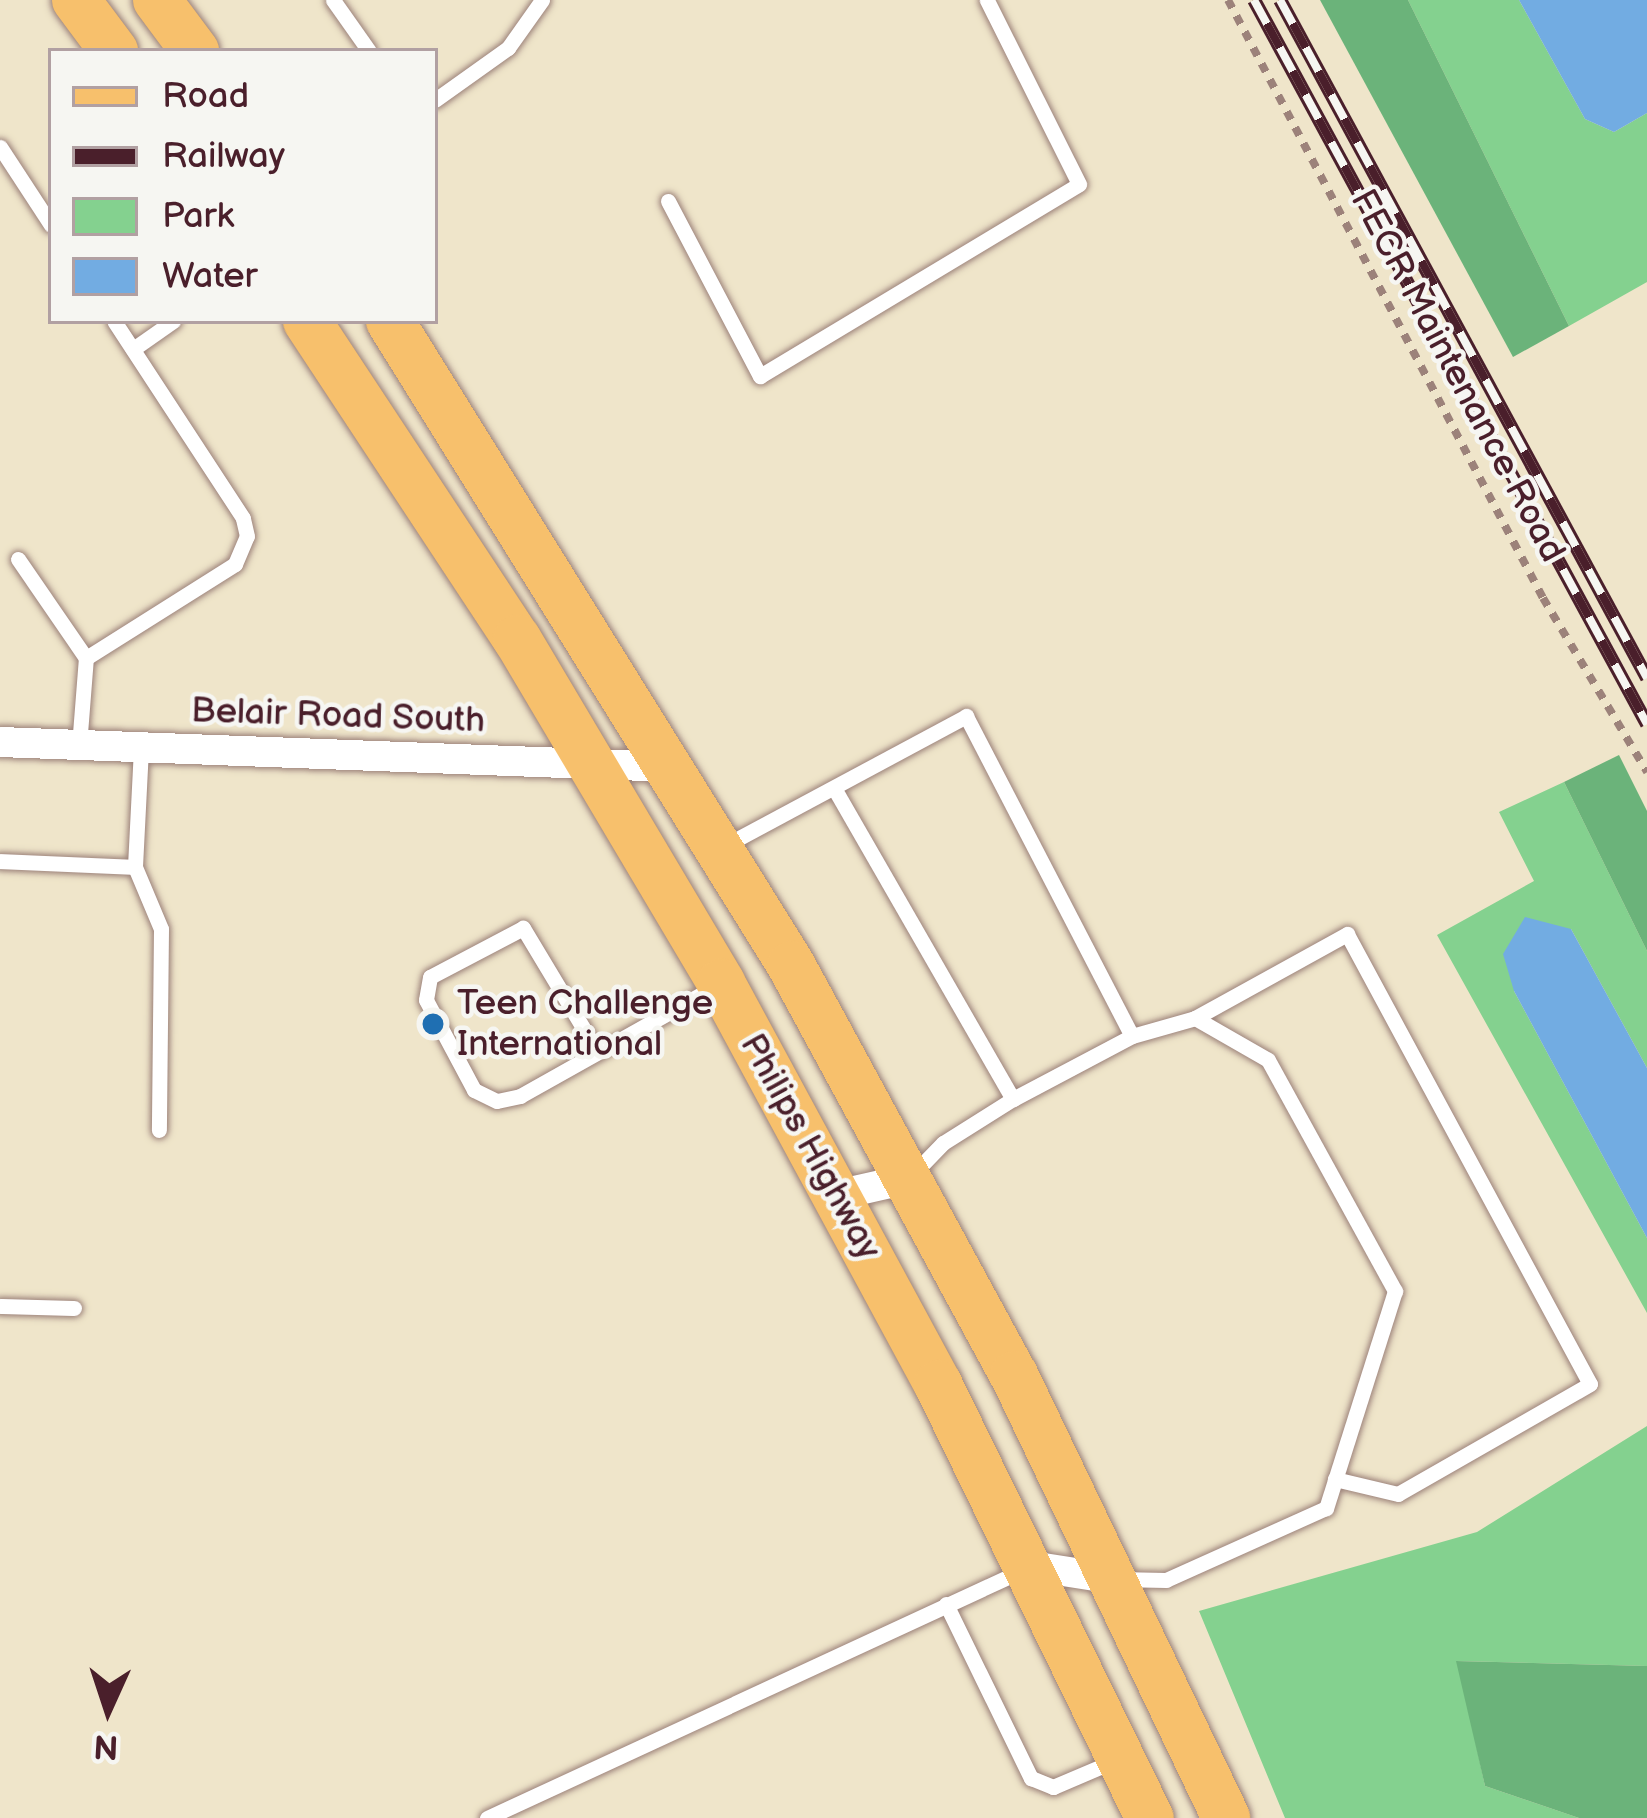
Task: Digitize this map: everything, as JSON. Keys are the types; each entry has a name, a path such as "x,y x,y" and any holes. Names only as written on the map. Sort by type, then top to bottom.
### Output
{"main road":[{"path":"76,0 112,48"},
{"path":"157,0 193,48"},
{"name":"Philips Highway","path":"309,324 590,764 721,983 1031,1566 1150,1818"},
{"name":"Philips Highway","path":"392,324 674,767 908,1179 1114,1579 1226,1818"}],"street":[{"name":"Belair Road South","path":"0,742 674,767"},
{"path":"837,1195 908,1179"},
{"path":"1031,1566 1114,1579"}],"lane":[{"path":"333,0 367,48"},
{"path":"438,98 508,48 542,0"},
{"path":"668,201 760,376 1079,184 987,0"},
{"path":"0,147 48,219"},
{"path":"86,658 235,565 246,546 243,518 116,324"},
{"path":"133,350 169,324"},
{"path":"18,559 86,658 79,746"},
{"path":"721,847 966,716 1132,1036"},
{"path":"141,748 135,867 161,929 159,1130"},
{"path":"834,788 1013,1099"},
{"path":"0,861 135,867"},
{"path":"597,1051 523,928 430,977 426,1000 474,1090 485,1096 520,1096 721,983"},
{"path":"908,1179 943,1143 1013,1099 1132,1036 1195,1018 1347,934 1590,1384 1398,1494 1335,1479"},
{"path":"1114,1579 1166,1580 1326,1508 1395,1291 1268,1060 1195,1018"},
{"path":"0,1306 74,1308"},
{"path":"487,1818 1031,1566"},
{"path":"946,1604 1031,1778 1053,1787 1123,1758"}],"path":[{"name":"FECR Maintenance Road","path":"1228,0 1543,598 1647,772"}],"green space":[{"path":"1320,0 1408,0 1569,326 1513,357"},
{"path":"1408,0 1519,0 1585,119 1614,132 1647,113 1647,282 1569,326"},
{"path":"1619,755 1647,811 1647,951 1564,782"},
{"path":"1564,782 1647,951 1647,1068 1571,929 1514,991 1647,1238 1647,1313 1437,935 1534,881 1499,812"},
{"path":"1647,1426 1647,1666 1458,1661 1485,1786 1579,1818 1285,1818 1199,1611 1477,1532"},
{"path":"1456,1661 1647,1666 1647,1818 1579,1818 1485,1786"}],"water":[{"path":"1519,0 1647,0 1647,113 1614,132 1585,119"},
{"path":"1525,917 1571,929 1647,1068 1647,1238 1514,991 1503,954"}],"railway":[{"path":"1254,0 1647,724"},
{"path":"1280,0 1647,678"}],"place":[{"name":"Teen Challenge International","path":"433,1024"}]}
